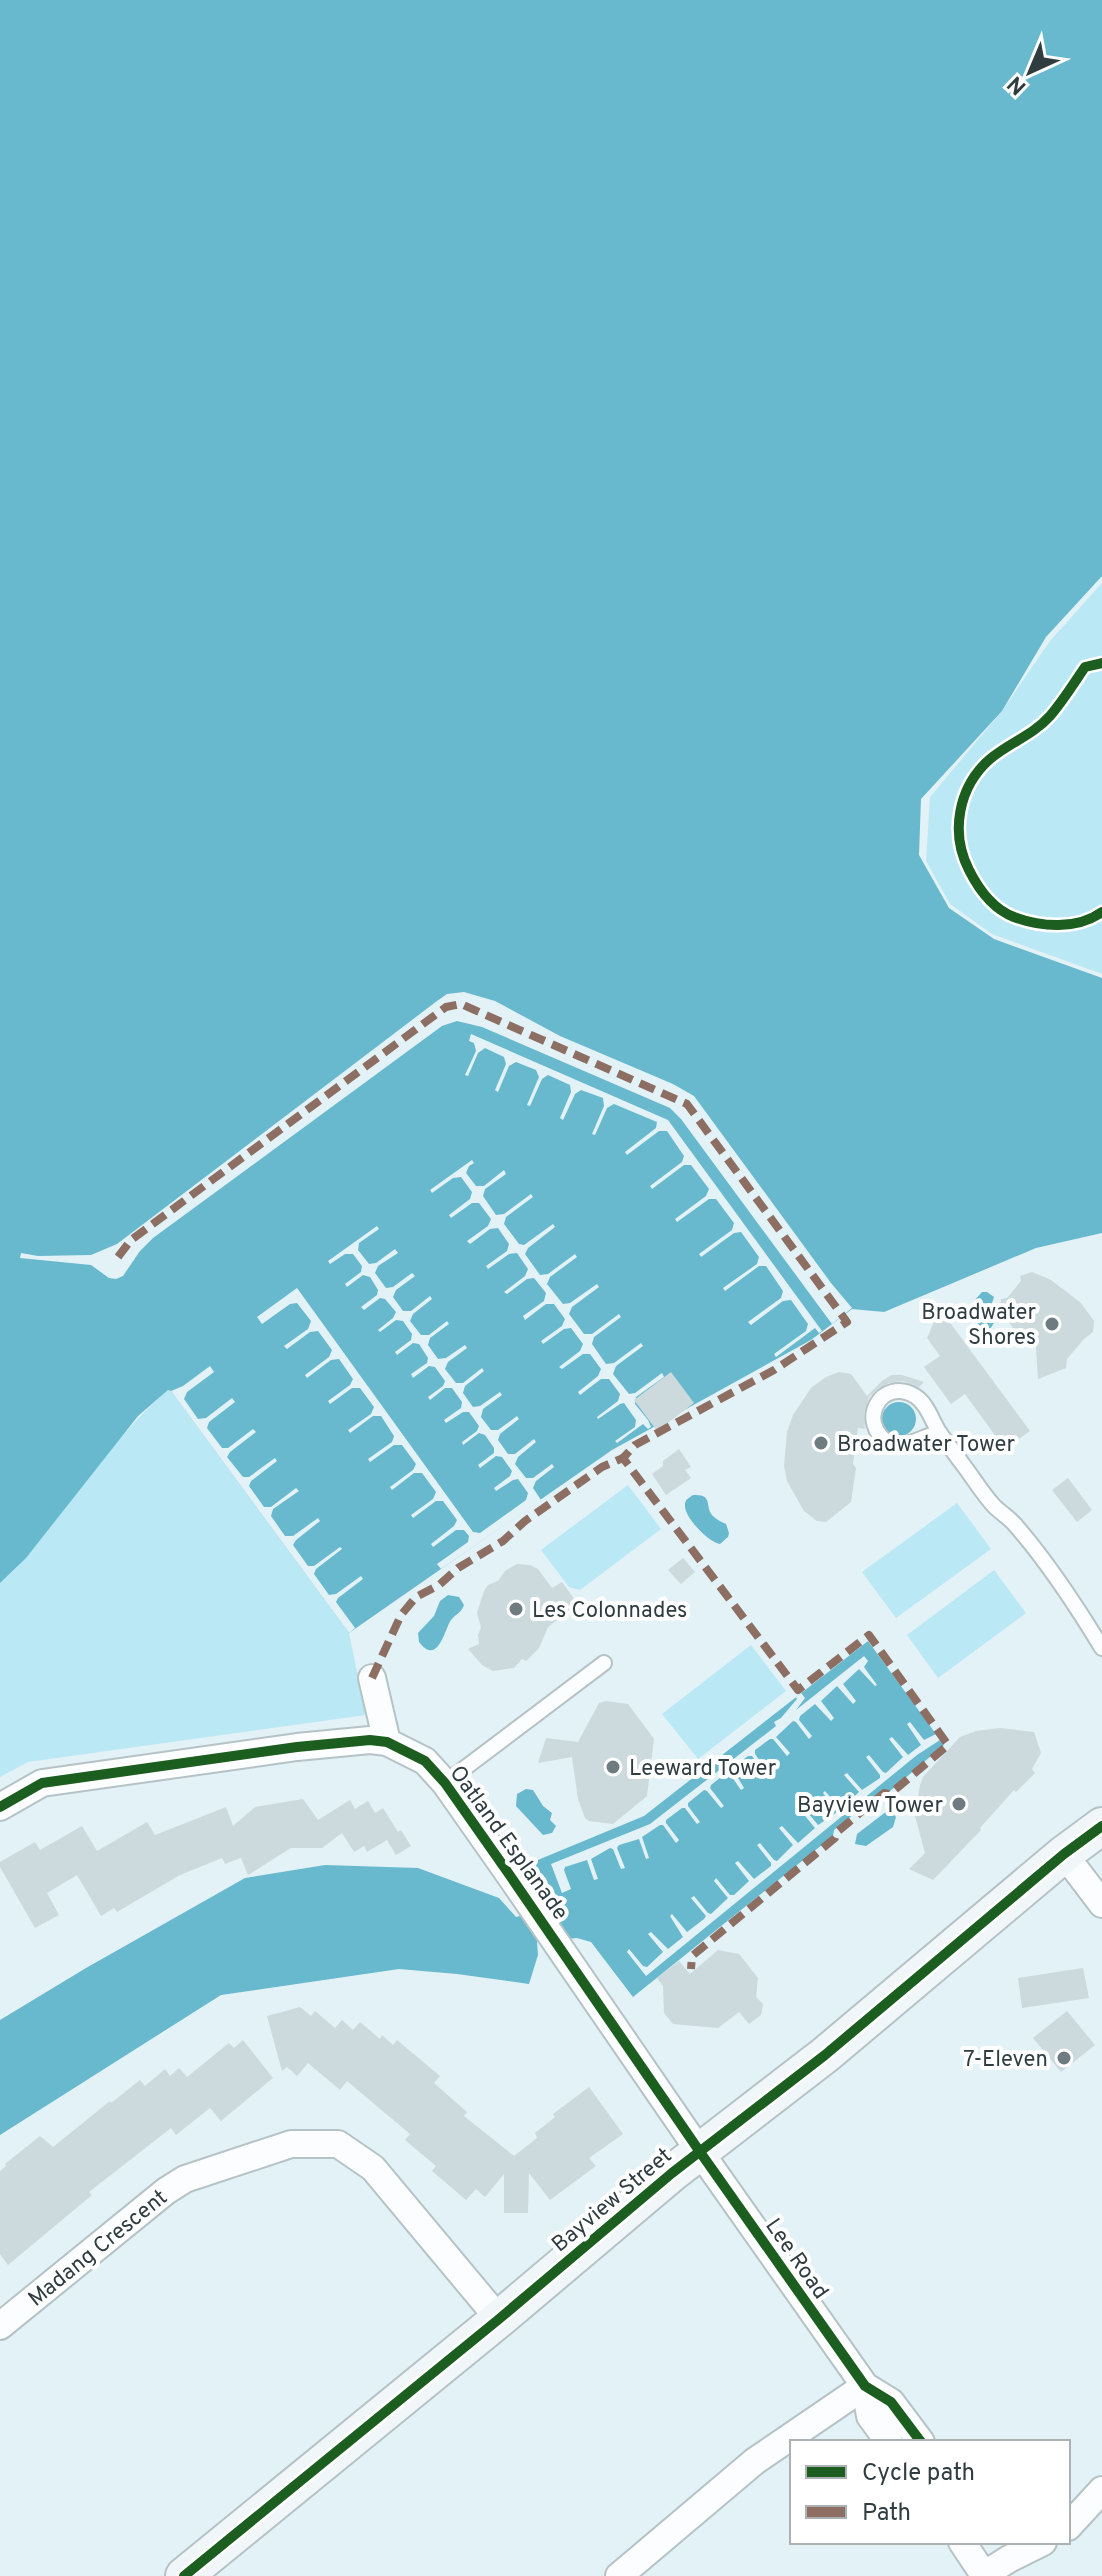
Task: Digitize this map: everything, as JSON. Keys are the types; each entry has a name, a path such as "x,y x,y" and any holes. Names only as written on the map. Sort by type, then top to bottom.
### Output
{"main road":[{"name":"Bayview Street","path":"184,2576 1102,1826"}],"street":[{"path":"372,1678 387,1742"},
{"name":"Oatland Esplanade","path":"0,1807 42,1783 297,1747 370,1740 387,1742 425,1761 445,1783 700,2152"},
{"path":"1064,1854 1102,1904"},
{"name":"Madang Crescent","path":"0,2326 166,2191 185,2179 291,2144 338,2144 373,2168 499,2319"},
{"name":"Lee Road","path":"700,2152 865,2386"},
{"path":"865,2386 870,2416 888,2440"},
{"path":"865,2386 891,2402 920,2440"},
{"path":"619,2576 755,2461 865,2386"},
{"path":"1070,2525 1102,2490"},
{"path":"963,2544 983,2575 1002,2550 1033,2544"}],"lane":[{"path":"940,1433 908,1445 890,1444 876,1432 873,1423 875,1406 896,1391 921,1400 940,1433 993,1505 1016,1525 1077,1608 1102,1648"},
{"path":"445,1783 604,1663"}],"shaded area":[{"path":"0,0 1102,0 1102,576 1046,637 1002,711 921,799 919,855 949,908 994,939 1102,978 1102,1233 1036,1248 884,1312 852,1309 811,1340 612,1450 349,1633 168,1390 138,1416 26,1558 0,1583"},
{"path":"1102,583 1102,974 992,934 950,904 926,861 930,797 1002,711 1050,641"},
{"path":"982,1292 994,1297 990,1309 995,1321 989,1331 982,1329 971,1313 974,1301"},
{"path":"168,1390 349,1633 366,1715 28,1762 0,1777 0,1583 123,1435"},
{"path":"899,1402 911,1407 916,1419 911,1431 899,1436 887,1431 882,1419 887,1407"},
{"path":"628,1485 661,1529 580,1590 569,1587 541,1550"},
{"path":"693,1495 704,1497 711,1513 726,1524 728,1537 720,1544 703,1534 688,1516 685,1503"},
{"path":"957,1503 991,1549 896,1618 862,1572"},
{"path":"994,1570 1026,1613 938,1678 907,1635"},
{"path":"448,1595 459,1597 464,1605 451,1620 436,1648 426,1649 419,1642 418,1633 434,1616 440,1601"},
{"path":"868,1641 944,1745 890,1791 884,1790 834,1830 833,1836 633,1997 591,1942 577,1938 537,1942 538,1955 529,1984 399,1969 221,1995 0,2135 0,2020 86,1968 245,1878 325,1865 418,1868 499,1898 516,1917 556,1907 556,1895 533,1862 644,1816"},
{"path":"751,1645 786,1691 698,1759 662,1714"},
{"path":"526,1789 533,1790 543,1806 552,1813 550,1820 556,1826 552,1833 543,1835 516,1806 517,1794"},
{"path":"887,1811 896,1817 893,1827 866,1846 855,1844 857,1834"}],"pier":[{"path":"464,992 495,1001 560,1036 694,1096 852,1308 832,1324 670,1108 482,1027 457,1021 442,1026 153,1238 123,1276 109,1278 91,1265 20,1258 21,1253 38,1256 91,1255 117,1244 437,1001 447,994"},
{"path":"471,1034 668,1120 822,1331 819,1333 815,1328 776,1357 774,1354 806,1331 808,1324 791,1300 783,1301 751,1325 748,1322 781,1298 783,1291 766,1266 759,1266 725,1291 723,1288 757,1264 759,1257 741,1232 734,1233 701,1257 699,1254 732,1230 734,1223 716,1199 709,1199 677,1222 675,1219 706,1196 709,1189 691,1165 684,1165 652,1189 650,1186 682,1162 684,1156 667,1131 659,1131 627,1155 625,1152 656,1128 657,1122 614,1104 607,1108 595,1135 592,1134 604,1106 603,1098 581,1090 575,1094 563,1120 560,1118 571,1092 570,1085 548,1075 542,1079 530,1106 527,1105 539,1077 536,1070 516,1062 509,1066 498,1092 495,1090 506,1064 504,1057 485,1048 478,1053 468,1076 465,1075 476,1051 474,1043 469,1041"},
{"path":"472,1160 474,1163 466,1173 476,1186 484,1186 504,1170 506,1174 485,1189 483,1196 496,1215 504,1214 531,1194 533,1197 506,1217 504,1224 519,1244 524,1245 553,1224 555,1227 528,1248 525,1254 540,1275 548,1274 575,1254 577,1257 550,1277 547,1284 563,1304 570,1303 597,1284 599,1287 572,1307 569,1314 584,1334 592,1334 619,1314 621,1317 594,1337 592,1344 606,1364 614,1363 641,1343 643,1346 616,1366 613,1374 629,1394 662,1373 664,1377 636,1397 635,1404 651,1427 648,1429 643,1424 617,1443 615,1441 635,1427 636,1420 624,1403 598,1419 618,1401 620,1394 609,1379 601,1379 580,1395 578,1392 598,1376 601,1369 590,1354 583,1354 562,1369 559,1367 580,1351 583,1344 571,1328 564,1329 543,1344 541,1341 562,1326 565,1319 554,1304 546,1304 525,1320 523,1316 544,1301 546,1293 534,1278 527,1279 507,1294 504,1292 525,1276 528,1269 517,1253 509,1254 488,1269 486,1266 507,1251 509,1244 498,1228 490,1229 470,1244 467,1241 488,1226 491,1219 479,1203 472,1203 451,1218 449,1215 470,1199 472,1192 461,1177 453,1178 432,1193 430,1190"},
{"path":"377,1226 379,1229 359,1243 358,1250 369,1264 376,1263 395,1249 398,1253 378,1266 375,1273 386,1288 393,1287 412,1273 415,1276 396,1290 393,1297 403,1311 411,1311 430,1296 432,1299 413,1314 410,1321 421,1335 429,1335 447,1321 449,1324 430,1338 428,1345 438,1359 446,1358 465,1345 467,1348 448,1362 445,1369 456,1383 463,1383 482,1368 484,1371 465,1386 463,1393 473,1407 480,1406 500,1392 502,1395 483,1409 481,1417 491,1430 498,1430 517,1416 519,1419 500,1434 498,1440 508,1454 515,1454 534,1439 536,1442 518,1457 515,1464 526,1478 533,1478 552,1464 554,1467 536,1481 533,1488 541,1500 441,1569 437,1564 468,1542 469,1536 464,1530 456,1530 433,1547 431,1544 457,1520 443,1501 436,1501 413,1518 411,1515 433,1499 436,1492 422,1473 414,1473 392,1490 390,1487 413,1470 416,1464 402,1445 394,1445 370,1462 368,1459 392,1442 394,1436 381,1416 373,1416 350,1433 348,1430 371,1414 374,1407 360,1388 352,1388 330,1404 328,1401 350,1385 353,1379 339,1359 331,1360 307,1378 305,1375 329,1357 332,1350 318,1331 310,1332 287,1349 284,1346 308,1329 311,1321 297,1303 290,1304 262,1324 257,1317 297,1288 473,1532 480,1533 526,1500 528,1493 518,1479 496,1491 494,1488 512,1471 502,1457 496,1456 480,1468 478,1465 494,1453 485,1435 479,1433 463,1445 462,1442 479,1426 469,1412 463,1412 446,1423 444,1420 461,1408 462,1402 452,1388 445,1388 430,1400 428,1397 445,1381 435,1367 429,1366 413,1378 411,1374 427,1363 428,1358 419,1344 413,1343 397,1355 395,1352 411,1340 412,1334 403,1321 396,1320 380,1332 378,1330 396,1312 385,1299 380,1298 364,1310 361,1307 377,1295 378,1290 370,1277 363,1275 347,1287 345,1284 361,1272 362,1266 353,1254 345,1254 330,1264 328,1261"},
{"path":"210,1366 214,1372 187,1392 184,1399 198,1419 206,1418 232,1398 235,1402 209,1422 207,1428 222,1448 228,1448 253,1429 256,1432 227,1457 243,1477 249,1477 275,1458 277,1461 249,1486 264,1507 271,1507 296,1488 299,1491 273,1509 271,1516 285,1536 293,1536 318,1518 320,1521 293,1545 308,1566 314,1566 340,1547 342,1549 314,1574 329,1595 336,1594 361,1576 363,1579 336,1602 355,1628 349,1633 171,1391"},
{"path":"864,1656 868,1661 864,1667 877,1685 859,1669 843,1684 856,1701 853,1704 837,1686 821,1701 834,1718 831,1721 815,1704 800,1716 799,1720 812,1736 809,1739 793,1721 776,1737 790,1753 787,1756 773,1739 755,1750 767,1771 765,1774 752,1756 748,1756 732,1768 744,1788 741,1790 729,1773 711,1785 710,1788 724,1806 721,1808 704,1790 688,1803 700,1822 697,1824 685,1808 666,1820 679,1840 676,1843 660,1825 642,1837 649,1858 646,1859 639,1839 619,1845 617,1848 625,1868 621,1869 610,1848 591,1859 598,1879 594,1880 587,1860 565,1867 571,1889 562,1893 551,1864 650,1824 776,1726 774,1722 801,1693 805,1698 796,1710"},
{"path":"910,1722 924,1740 936,1734 940,1740 917,1755 646,1976 627,1952 629,1949 647,1967 663,1952 648,1934 651,1932 668,1949 683,1937 670,1916 672,1914 687,1932 706,1916 691,1898 694,1896 711,1914 728,1898 714,1881 716,1878 730,1895 734,1895 749,1881 735,1863 738,1861 754,1879 771,1866 757,1845 760,1843 777,1861 793,1845 779,1828 782,1826 798,1843 815,1828 801,1811 804,1808 818,1825 836,1813 823,1793 825,1791 842,1808 859,1792 844,1775 847,1773 862,1790 880,1778 866,1757 869,1755 886,1773 903,1757 889,1739 892,1737 908,1755 921,1745 907,1724"}],"building":[{"name":"Broadwater Shores","path":"1032,1272 1051,1280 1081,1303 1094,1321 1093,1332 1067,1359 1066,1368 1038,1379 1036,1347 1013,1328 1000,1309 1001,1299 1007,1298 1021,1281 1020,1276"},
{"path":"948,1320 1030,1431 1005,1449 965,1394 951,1404 924,1367 940,1356 927,1338 934,1322"},
{"path":"671,1372 694,1403 657,1431 634,1400"},
{"name":"Broadwater Tower","path":"839,1372 851,1374 867,1396 892,1375 924,1382 919,1387 903,1381 889,1383 869,1397 864,1413 865,1429 858,1428 851,1502 826,1522 817,1521 804,1511 787,1481 784,1466 787,1432 793,1415 811,1388"},
{"path":"679,1449 691,1467 685,1470 691,1478 666,1495 652,1474"},
{"path":"1068,1478 1092,1510 1077,1522 1052,1490"},
{"path":"683,1558 695,1572 681,1584 668,1570"},
{"name":"Les Colonnades","path":"517,1564 538,1569 552,1588 562,1582 578,1604 548,1627 539,1648 526,1661 522,1659 514,1668 493,1671 482,1665 468,1649 479,1644 481,1628 477,1613 484,1591"},
{"name":"Leeward Tower","path":"599,1703 628,1704 654,1739 647,1796 613,1824 585,1818 578,1799 572,1757 538,1763 546,1738 578,1742"},
{"name":"Bayview Tower","path":"1000,1728 1034,1732 1041,1753 1032,1769 1035,1773 1016,1792 1014,1790 933,1880 909,1869 925,1853 915,1816 923,1777 960,1737"},
{"path":"303,1799 318,1820 350,1800 355,1809 368,1801 375,1813 383,1808 411,1846 396,1855 387,1840 367,1852 364,1846 354,1852 342,1833 322,1848 291,1848 248,1875 241,1858 225,1864 222,1858 180,1875 117,1912 114,1908 101,1916 77,1875 47,1893 59,1915 35,1928 0,1867 0,1862 35,1842 40,1850 82,1826 97,1851 147,1822 155,1835 226,1807 233,1826 255,1807"},
{"path":"718,1950 739,1954 758,1978 756,1997 763,2004 761,2015 749,2024 739,2012 718,2028 673,2024 664,2013 663,1986 657,1978 679,1961 690,1974"},
{"path":"1083,1968 1089,1998 1022,2008 1018,1978"},
{"path":"300,2007 311,2016 315,2011 335,2028 342,2020 353,2030 360,2022 380,2039 382,2035 393,2045 397,2040 440,2076 434,2083 467,2112 464,2116 514,2156 537,2138 535,2133 555,2117 553,2114 589,2087 623,2134 589,2158 596,2166 550,2200 529,2173 528,2213 504,2213 504,2174 485,2197 476,2189 466,2200 432,2171 436,2166 405,2140 410,2134 347,2081 340,2090 308,2063 297,2076 287,2067 282,2071 267,2016"},
{"name":"7-Eleven","path":"1067,2011 1095,2045 1061,2072 1033,2038"},
{"path":"243,2040 273,2078 221,2121 210,2108 176,2135 171,2128 89,2192 92,2195 8,2265 0,2254 0,2171 5,2164 40,2136 53,2147 140,2080 145,2086 165,2069 170,2076 179,2068 187,2077 229,2043 234,2048"}],"marked path":[{"path":"118,1257 131,1240 446,1007 461,1004 687,1104 847,1322 774,1370 635,1445 623,1458"},
{"path":"372,1678 401,1615 416,1597 503,1541 525,1521 602,1467 623,1458 798,1690 869,1635 948,1745 890,1794 884,1793 837,1832 835,1838 692,1956 691,1969"}],"cycle path":[{"path":"1102,663 1085,667 1043,723 997,753 979,770 964,797 959,826 963,856 973,877 987,898 1006,914 1036,923 1059,925 1082,922 1102,912"},
{"path":"0,1807 42,1783 297,1747 370,1740 387,1742 425,1761 445,1783 865,2386 891,2402 920,2440"},
{"path":"184,2576 499,2319 672,2173 825,2055 1064,1854 1102,1826"}],"place":[{"name":"Broadwater Shores","path":"1052,1324"},
{"name":"Broadwater Tower","path":"821,1443"},
{"name":"Les Colonnades","path":"516,1609"},
{"name":"Leeward Tower","path":"613,1767"},
{"name":"Bayview Tower","path":"959,1804"},
{"name":"7-Eleven","path":"1064,2058"}]}
